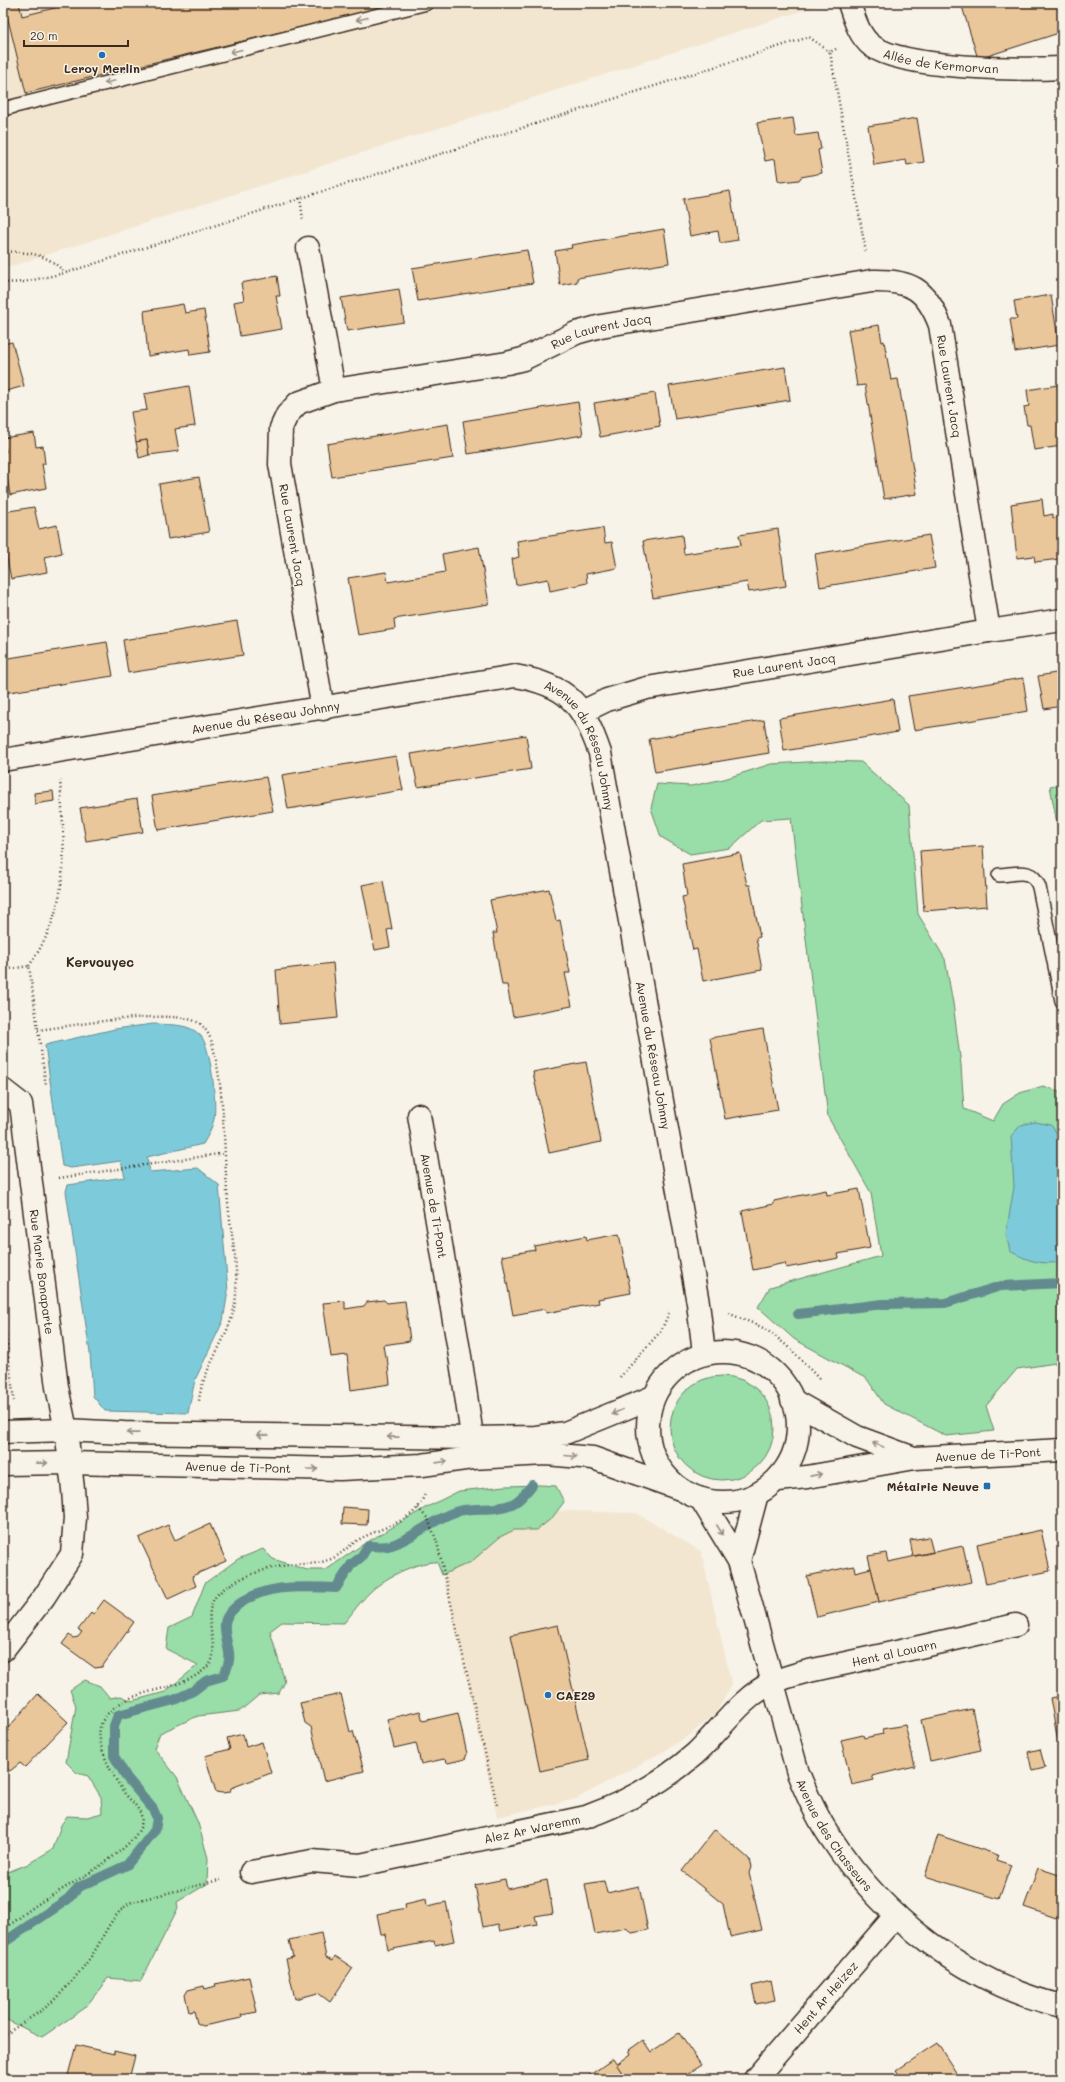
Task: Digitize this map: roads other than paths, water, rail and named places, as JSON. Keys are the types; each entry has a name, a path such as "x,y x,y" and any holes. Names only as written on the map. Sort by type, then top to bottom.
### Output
{"street":[{"name":"Allée de Kermorvan","path":"849,3 857,26 864,38 872,46 884,52 915,60 957,66 996,68 1062,68"},
{"path":"308,248 334,390"},
{"name":"Rue Laurent Jacq","path":"323,708 280,464 279,442 281,428 298,403 334,390 507,363 523,359 576,333 601,326 872,281 889,280 909,284 928,299 940,325 989,631"},
{"name":"Rue Laurent Jacq","path":"582,712 607,700 646,688 1062,620"},
{"name":"Avenue du Réseau Johnny","path":"3,760 515,676 536,680 556,687 571,699 582,712 592,731 600,753 696,1295 704,1353"},
{"name":"Rue Marie Bonaparte","path":"3,1090 21,1104 32,1181 54,1367 66,1430 68,1463 75,1518 72,1554 44,1597 3,1650"},
{"name":"Avenue de Ti-Pont","path":"419,1115 461,1362 472,1448"},
{"path":"724,1351 742,1354 761,1361 776,1373 788,1389 798,1424 797,1441 792,1458 778,1480 757,1494 739,1501 720,1503 701,1499 680,1489 664,1476 653,1458 647,1437 647,1416 653,1397 665,1377 683,1362 704,1353 724,1351"},
{"name":"Avenue de Ti-Pont","path":"3,1464 68,1463 340,1468 422,1465 472,1448 565,1433 653,1397"},
{"name":"Avenue de Ti-Pont","path":"792,1400 857,1437 915,1458"},
{"name":"Avenue de Ti-Pont","path":"3,1432 66,1430 198,1434 472,1448 546,1454 592,1458 680,1489"},
{"name":"Avenue de Ti-Pont","path":"778,1480 807,1477 915,1458 1062,1450"},
{"path":"739,1561 757,1494"},
{"name":"Avenue des Chasseurs","path":"701,1499 739,1561 798,1773 810,1802 830,1838 849,1864 896,1915 940,1949 983,1976 1019,1992 1062,2006"},
{"name":"Hent al Louarn","path":"772,1683 826,1668 1016,1626"},
{"name":"Alez Ar Waremm","path":"250,1872 312,1861 360,1865 586,1817 611,1808 636,1796 694,1754 742,1705 772,1683"},
{"name":"Hent Ar Heizez","path":"755,2079 896,1915"}],"lane":[{"path":"3,109 427,3"},
{"path":"999,875 1029,873 1036,877 1062,1002"}],"water":[{"path":"153,1024 190,1028 200,1035 207,1050 214,1088 214,1119 210,1132 203,1144 147,1157 150,1172 198,1168 219,1185 228,1291 223,1321 195,1380 188,1413 105,1411 93,1396 90,1353 66,1191 68,1185 125,1177 121,1161 71,1168 62,1166 45,1045 115,1029"},
{"path":"1035,1122 1051,1125 1060,1138 1062,1144 1062,1262 1048,1263 1029,1260 1010,1251 1006,1234 1014,1187 1011,1136 1021,1125"}],"waterway":[{"path":"798,1314 883,1304 945,1303 1001,1286 1062,1283"},
{"path":"3,1943 68,1899 79,1887 127,1865 155,1830 157,1818 153,1809 127,1778 114,1756 114,1726 118,1715 174,1700 193,1691 206,1681 223,1676 229,1661 225,1623 232,1610 250,1597 273,1589 298,1587 336,1588 351,1565 361,1557 368,1546 389,1546 398,1543 446,1515 455,1512 469,1509 498,1508 512,1504 521,1498 532,1485"}],"place":[{"name":"Leroy Merlin","path":"102,55"},
{"name":"Métairie Neuve","path":"987,1486"},
{"name":"CAE29","path":"548,1695"}],"district":[{"name":"Kervouyec","path":"100,961"}]}
